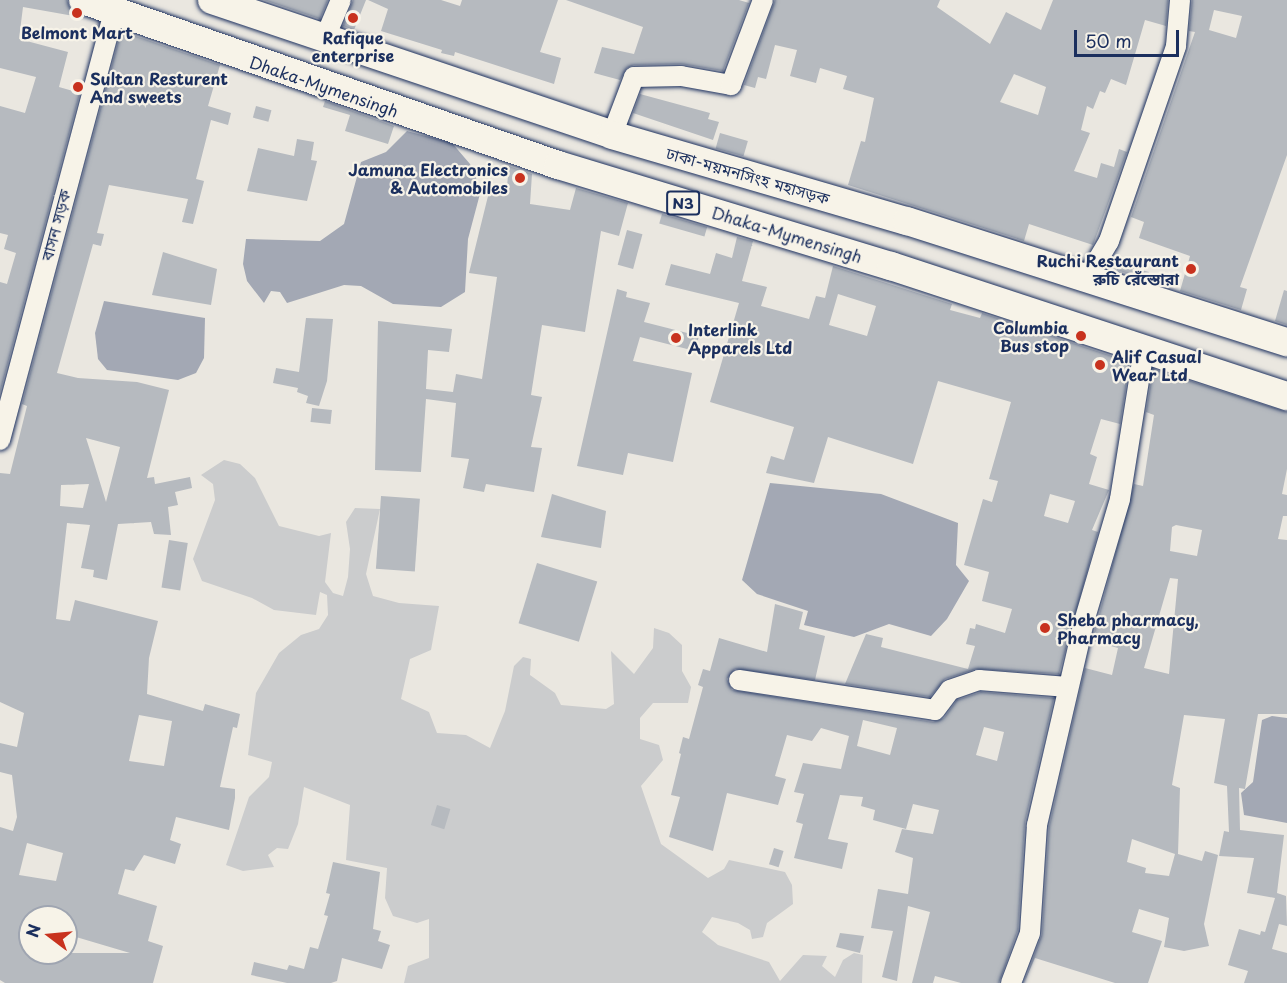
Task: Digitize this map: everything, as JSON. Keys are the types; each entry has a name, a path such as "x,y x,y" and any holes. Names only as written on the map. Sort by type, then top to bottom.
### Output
{"highway":[{"name":"Dhaka-Mymensingh","path":"83,0 558,165 880,263 1287,396"},
{"name":"ঢাকা-ময়মনসিংহ মহাসড়ক","path":"212,0 612,135 1087,278 1287,342"}],"street":[{"path":"324,39 341,0"},
{"path":"612,135 634,77 681,76 731,85 763,0"},
{"path":"1087,278 1109,241 1176,46 1180,0"},
{"name":"বাসন সড়ক","path":"0,440 114,12"},
{"path":"1011,983 1030,933 1037,825 1068,687 1120,499 1144,349"},
{"path":"739,680 935,710 950,690 979,680 1068,687"}],"shaded area":[{"path":"407,131 452,143 470,164 481,190 468,239 465,292 441,307 393,304 361,286 344,285 287,303 280,292 271,291 264,303 247,281 243,264 246,239 320,241 344,224 361,162 386,152"},
{"path":"104,301 205,318 204,358 196,373 178,380 107,370 98,359 95,333"},
{"path":"224,460 240,464 255,478 279,526 319,536 331,533 325,582 333,593 343,596 348,577 350,549 346,522 355,508 380,509 366,574 373,596 399,603 439,606 431,650 410,659 401,699 429,712 437,733 466,735 490,748 505,711 514,666 523,657 531,659 530,675 555,693 561,705 606,709 614,704 611,651 634,674 653,648 654,628 669,633 682,645 682,671 691,687 688,703 653,703 640,718 640,739 659,745 663,760 641,786 661,844 708,878 724,869 729,860 785,872 792,885 793,904 767,923 763,937 752,939 750,930 738,923 712,917 702,932 718,945 769,962 780,981 803,955 827,956 822,966 835,977 843,960 854,953 863,955 862,983 404,983 408,966 429,958 429,919 417,923 393,916 385,898 387,868 346,860 350,805 304,787 298,824 288,849 277,848 268,855 274,867 243,871 226,865 249,797 269,777 272,762 248,755 256,693 279,653 301,635 319,629 328,615 327,595 320,592 316,615 274,610 252,598 202,581 193,559 215,500 213,484 201,475"},
{"path":"770,483 881,494 958,523 956,565 969,581 947,619 931,636 889,624 854,637 804,625 808,611 757,594 742,580"},
{"path":"1272,716 1287,718 1287,823 1244,815 1241,793 1253,782 1262,720"}],"building":[{"path":"0,0 67,0 71,11 85,18 23,7 19,39 68,52 59,87 80,93 0,393 0,282 7,284 16,253 4,249 8,235 0,233 0,106 25,113 36,77 0,68"},
{"path":"264,0 328,0 320,19"},
{"name":"Rafique enterprise","path":"353,0 366,0 354,30 343,26"},
{"path":"368,0 441,0 460,6 462,0 558,0 540,52 561,58 554,84 455,52 454,56 441,53 442,50 381,31 388,9"},
{"path":"566,0 739,0 749,3 723,71 681,64 634,65 627,68 620,80 594,73 602,47 634,54 643,27"},
{"path":"775,0 940,0 937,7 990,44 1006,12 1041,30 1053,0 1168,0 1166,26 1145,20 1126,85 1111,79 1105,93 1100,91 1093,109 1087,106 1081,130 1090,133 1074,171 1097,178 1101,163 1114,167 1119,149 1127,152 1093,245 1029,224 1024,241 848,185 861,141 865,142 874,98 843,89 847,76 820,68 816,83 790,76 797,50 775,45 766,79 758,77 755,88 744,85","holes":["1014,74 1046,87 1038,115 1000,102"]},
{"path":"1192,0 1287,0 1287,155 1240,287 1247,289 1241,310 1180,291 1190,256 1139,238 1144,222 1131,217 1195,32 1189,31","holes":["1214,10 1242,16 1236,38 1209,30"]},
{"path":"121,31 220,65 208,106 231,113 228,125 211,120 196,179 204,181 193,224 182,222 188,199 109,185 97,233 104,234 101,246 93,244 57,373 78,378 137,382 169,390 147,478 154,477 155,484 190,477 192,488 175,492 178,505 168,507 171,535 154,534 151,522 118,524 107,580 93,577 94,570 81,568 90,525 67,523 56,619 70,621 75,600 158,621 149,658 147,694 203,711 205,704 240,714 237,728 233,727 220,787 235,789 229,830 176,817 170,840 181,844 175,864 144,855 134,871 125,869 118,894 157,906 148,941 163,946 153,983 5,983 0,980 0,827 13,831 17,817 12,775 0,772 0,743 17,747 24,713 0,702 0,473 10,474 27,406 22,404","holes":["86,438 120,447 106,502","89,484 83,508 60,506 61,485","139,715 172,721 164,766 129,761","27,843 63,853 56,881 19,875"]},
{"path":"640,94 710,113 708,119 719,122 713,140 633,113"},
{"path":"325,101 394,126 388,144 345,131 350,115 323,107"},
{"path":"256,106 271,110 268,122 253,118"},
{"path":"720,133 748,141 743,156 716,148"},
{"path":"297,139 314,142 311,160 317,161 307,201 247,191 258,148 294,156"},
{"path":"509,166 532,174 530,204 570,210 576,188 628,203 619,236 601,231 585,332 542,325 531,395 542,397 531,447 542,448 534,492 486,484 484,492 463,488 469,459 451,457 456,403 426,399 421,472 375,470 378,321 452,329 449,352 428,350 426,389 453,392 456,374 482,379 497,277 469,273 489,192 506,196"},
{"path":"662,214 707,227 704,237 659,224"},
{"path":"627,230 642,234 633,269 618,265"},
{"path":"737,237 753,241 742,281 767,287 761,306 809,319 816,296 825,298 833,266 952,304 950,310 980,318 982,313 1130,362 1120,424 1101,419 1090,454 1097,457 1089,484 1109,490 1092,530 1098,532 1059,674 976,669 945,679 930,697 845,684 866,634 883,638 881,647 968,669 975,646 966,644 970,628 975,629 976,624 1005,633 1012,609 982,601 989,572 964,565 983,499 992,502 998,481 989,479 1011,402 938,381 913,464 828,437 814,483 766,473 771,456 784,460 794,427 710,402 739,303 665,285 671,264 710,274 716,253 732,258","holes":["838,294 876,306 867,336 829,325","1050,494 1075,501 1068,523 1044,516"]},
{"path":"163,252 217,269 211,305 152,295"},
{"path":"1118,264 1149,272 1147,280 1117,270"},
{"path":"617,289 627,292 626,297 650,303 644,322 699,336 695,351 640,337 633,361 692,373 673,462 628,453 623,475 577,466"},
{"path":"1284,290 1287,291 1287,325 1275,321"},
{"path":"306,318 333,319 327,381 319,406 306,403 308,396 297,392 298,388 273,383 276,368 299,372"},
{"path":"1153,369 1287,412 1287,469 1282,494 1287,495 1287,516 1283,516 1278,539 1287,540 1287,714 1258,714 1245,789 1239,788 1240,830 1284,835 1277,893 1286,896 1287,926 1279,924 1272,949 1287,953 1287,983 1244,983 1248,971 1228,965 1239,929 1260,935 1261,931 1265,932 1275,898 1247,893 1254,858 1219,856 1224,831 1229,832 1227,786 1214,783 1225,719 1184,715 1172,785 1180,788 1178,854 1202,861 1205,851 1218,855 1204,924 1209,946 1184,951 1164,947 1169,918 1139,909 1132,932 1162,941 1148,983 1115,983 1035,958 1024,983 1042,934 1049,827 1085,668 1112,675 1118,648 1092,641 1134,484 1143,486 1154,415 1146,412","holes":["1176,525 1202,530 1197,556 1170,551 1172,527","1170,578 1178,579 1169,674 1144,668","1132,839 1175,854 1169,876 1145,873 1146,868 1127,862"]},
{"path":"312,408 332,410 330,424 311,422"},
{"path":"552,494 606,511 601,548 541,537"},
{"path":"381,496 420,499 415,572 376,569"},
{"path":"169,540 188,543 180,590 161,587"},
{"path":"537,563 597,581 579,642 519,623"},
{"path":"775,604 803,612 799,629 825,636 815,680 735,669 727,679 732,690 933,722 944,718 957,700 981,692 1054,698 1025,822 1018,930 999,983 961,983 935,976 933,983 912,983 930,912 908,906 897,981 882,977 893,931 871,928 878,889 908,894 913,858 895,852 902,829 933,834 939,810 913,804 906,829 873,820 875,810 861,806 863,797 840,795 828,839 848,843 842,869 794,858 803,824 796,822 804,794 794,792 803,763 841,769 849,736 821,728 812,741 787,735 775,776 786,779 778,805 727,793 713,851 669,837 680,797 671,795 683,737 689,739 703,687 698,685 703,669 710,671 719,638 767,652","holes":["863,720 897,728 890,755 857,746","984,727 1004,732 997,761 976,755"]},
{"path":"437,805 450,809 444,829 431,825"},
{"path":"774,848 784,851 779,867 769,864"},
{"path":"333,862 380,872 373,929 381,931 378,941 390,945 382,969 342,958 337,981 331,983 287,983 251,975 254,962 287,970 289,965 304,969 310,947 318,949 328,916 324,915 330,894 326,893"},
{"path":"840,933 864,936 860,953 836,947"}],"place":[{"name":"Belmont Mart","path":"77,13"},
{"name":"Rafique enterprise","path":"353,18"},
{"name":"Sultan Resturent And sweets","path":"78,87"},
{"name":"Jamuna Electronics & Automobiles","path":"520,178"},
{"name":"Ruchi Restaurant রুচি রেঁস্তোরা","path":"1191,269"},
{"name":"Columbia Bus stop","path":"1081,336"},
{"name":"Interlink Apparels Ltd","path":"676,338"},
{"name":"Alif Casual Wear Ltd","path":"1100,365"},
{"name":"Sheba pharmacy, Pharmacy","path":"1045,628"}]}
